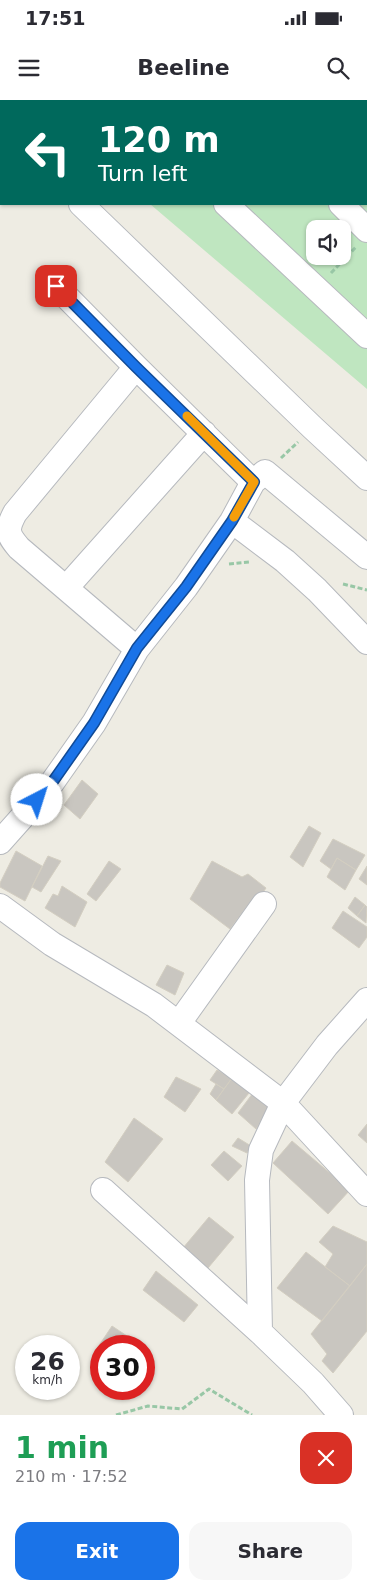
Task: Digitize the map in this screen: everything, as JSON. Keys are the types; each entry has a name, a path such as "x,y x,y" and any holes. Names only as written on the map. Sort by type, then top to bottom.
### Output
{"street":[{"path":"81,205 367,478"},
{"path":"227,205 367,336"},
{"path":"342,205 364,236"},
{"path":"56,286 204,433 259,477 367,557"},
{"path":"136,367 15,513 8,530 11,539 19,548 137,648"},
{"path":"66,588 204,433"},
{"path":"0,842 49,787 94,723 137,648 186,587 232,521 259,477"},
{"path":"232,521 285,560 367,642"},
{"path":"179,1023 264,904"},
{"path":"0,906 52,944 154,1005 283,1102 367,1194"},
{"path":"260,1332 258,1180 261,1150 283,1102 327,1045 367,1000"},
{"path":"103,1190 260,1332 313,1383 337,1414"}],"path":[{"path":"315,289 364,236"},
{"path":"259,477 313,428"},
{"path":"224,567 232,563 285,560"},
{"path":"116,1415 148,1406 182,1409 209,1389 252,1415"}],"green space":[{"path":"151,205 367,205 367,389"}],"building":[{"path":"82,780 98,794 80,819 64,805"},
{"path":"309,826 321,833 303,867 290,857"},
{"path":"333,839 365,855 356,870 337,858 331,869 320,861"},
{"path":"16,851 42,866 25,901 0,887 0,883"},
{"path":"48,856 61,861 41,892 32,887"},
{"path":"337,858 356,870 345,890 327,877"},
{"path":"109,861 121,869 96,901 87,894"},
{"path":"212,861 242,877 248,874 266,888 255,904 251,901 230,929 190,899"},
{"path":"367,866 367,885 359,879"},
{"path":"62,886 87,902 75,927 45,908 53,894 58,896"},
{"path":"355,897 365,905 357,916 348,908"},
{"path":"365,905 367,907 366,923 357,916"},
{"path":"343,911 367,927 367,937 359,948 332,928"},
{"path":"167,965 184,973 175,995 156,985"},
{"path":"217,1070 232,1078 224,1089 210,1080"},
{"path":"176,1077 201,1089 185,1112 164,1097"},
{"path":"232,1078 249,1093 232,1114 216,1100"},
{"path":"216,1084 224,1089 216,1100 210,1094"},
{"path":"253,1093 270,1107 256,1129 238,1113"},
{"path":"134,1118 163,1139 128,1182 105,1162"},
{"path":"367,1124 367,1143 358,1135"},
{"path":"238,1138 251,1146 247,1153 232,1146"},
{"path":"292,1141 350,1190 328,1214 273,1163"},
{"path":"224,1151 242,1166 228,1181 211,1165"},
{"path":"209,1217 234,1237 208,1268 183,1248"},
{"path":"333,1226 367,1242 367,1264 350,1286 325,1267 333,1254 319,1242"},
{"path":"306,1252 350,1286 322,1321 277,1288"},
{"path":"367,1264 367,1331 333,1373 322,1361 327,1354 311,1334"},
{"path":"156,1271 198,1305 184,1322 143,1290"},
{"path":"112,1326 126,1335 106,1335"}],"slow traffic":[{"path":"187,416 254,482 234,517"}],"route":[{"path":"37,800 49,787 94,723 137,648 186,587 232,521 254,482 56,286"}]}
